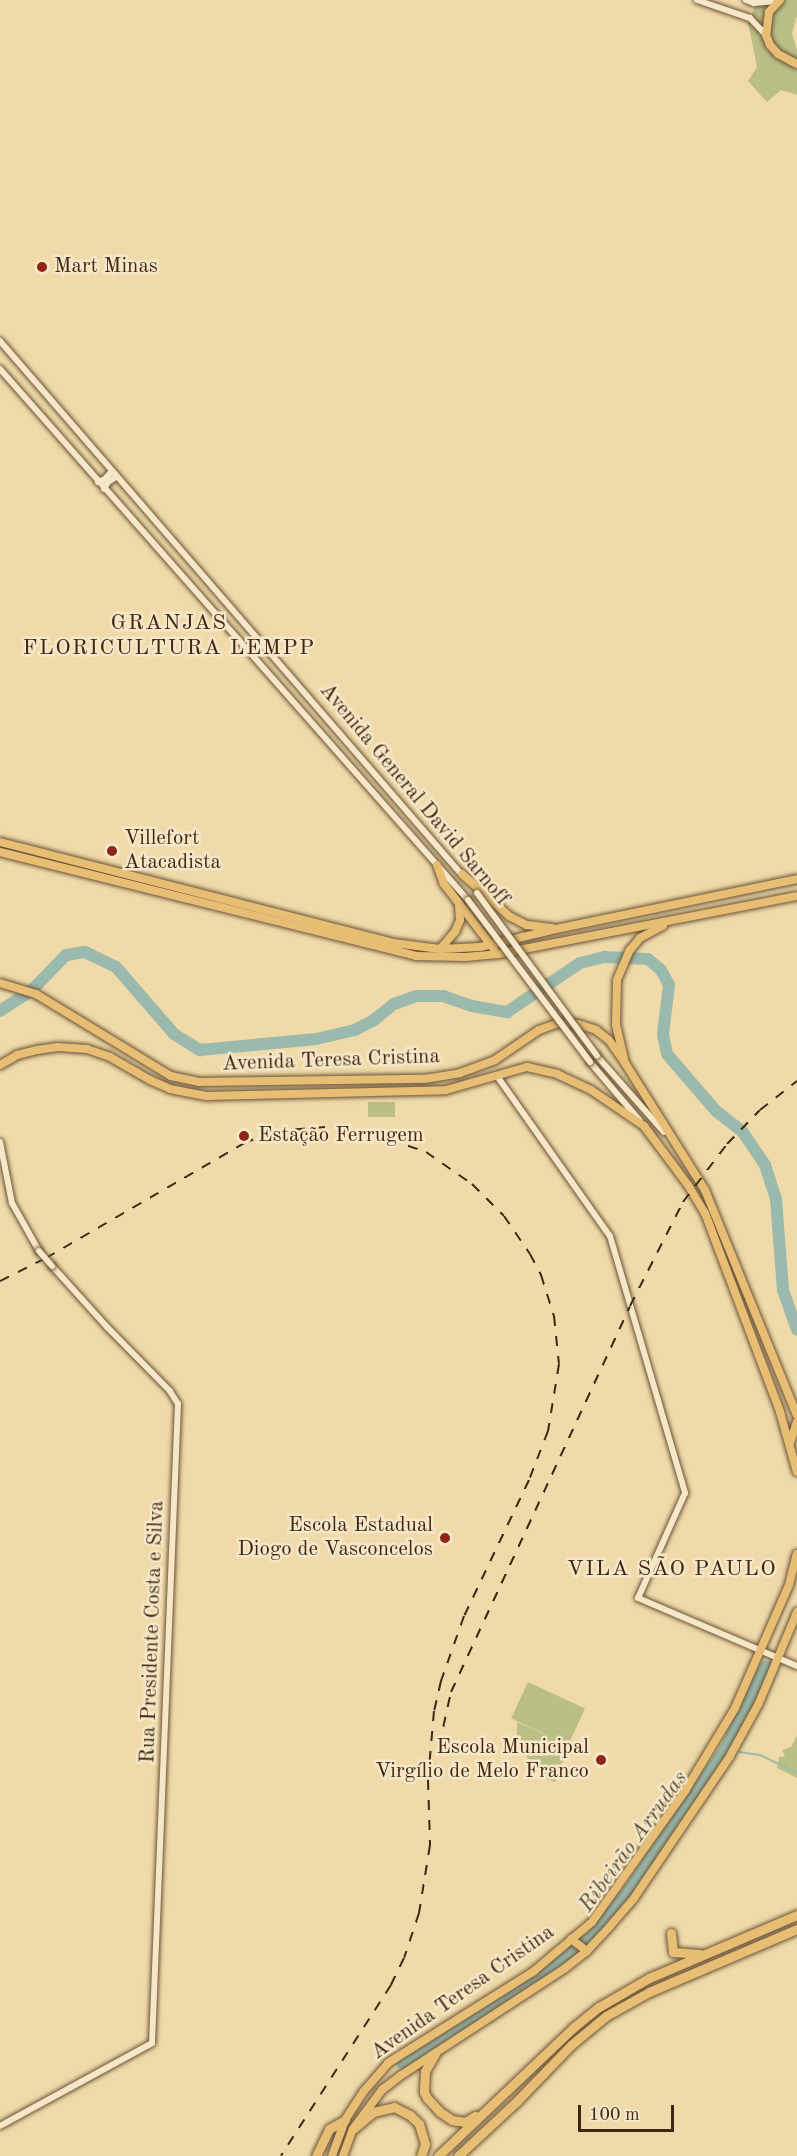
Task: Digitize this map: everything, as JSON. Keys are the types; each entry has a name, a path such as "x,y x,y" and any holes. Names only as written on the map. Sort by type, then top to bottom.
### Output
{"highway":[{"path":"438,2156 574,2027 599,2007 629,1988 797,1915"},
{"path":"458,2156 516,2102 571,2045 606,2016 649,1992 797,1929"},
{"path":"671,1934 673,1952 706,1954"},
{"path":"436,2052 425,2071 424,2092 431,2103 445,2116 465,2122 497,2100"},
{"path":"353,2129 373,2112 394,2107 410,2115 418,2124 425,2144 422,2156"},
{"path":"316,2156 329,2129 345,2120"}],"main road":[{"path":"778,1 770,12 766,34 770,45 778,54 797,64"},
{"path":"0,842 394,943 440,949 491,945 556,929 797,879"},
{"path":"0,852 392,951 446,957 498,954 797,896"},
{"path":"437,865 444,884 498,954"},
{"path":"462,874 509,916 527,925 556,929"},
{"path":"440,949 455,932 460,920 458,903"},
{"path":"625,1063 616,1025 616,981 630,950 640,938 679,919"},
{"name":"Avenida Teresa Cristina","path":"0,983 36,994 53,1003 171,1076 199,1082 424,1080 460,1073 495,1060 539,1030 558,1023 578,1024 596,1030 609,1040 625,1063 705,1190 797,1415"},
{"name":"Avenida Teresa Cristina","path":"0,1065 17,1055 37,1050 58,1047 87,1050 110,1057 170,1089 207,1095 425,1091 470,1085 527,1067 557,1074 591,1090 644,1126 688,1185 705,1213 794,1445 797,1473"},
{"path":"794,1445 797,1422"},
{"name":"Avenida Teresa Cristina","path":"332,2156 345,2120 364,2091 388,2063 534,1971 574,1940 592,1922 685,1791 735,1708 789,1585 797,1554"},
{"name":"Avenida Teresa Cristina","path":"343,2156 353,2129 382,2090 436,2052 521,1998 586,1949 634,1898 730,1756 759,1703 797,1612"},
{"path":"574,1940 586,1949"}],"street":[{"path":"697,0 750,18 766,34"},
{"path":"746,0 754,3 778,1"},
{"name":"Avenida General David Sarnoff","path":"0,341 462,874 597,1056 675,1143"},
{"name":"Avenida General David Sarnoff","path":"0,369 468,900 590,1062 644,1126"},
{"path":"98,482 114,475"},
{"path":"104,489 114,475"},
{"path":"496,1076 610,1236 685,1493 638,1598 797,1666"},
{"name":"Rua Presidente Costa e Silva","path":"0,1142 12,1203 39,1251 107,1327 170,1390 178,1404 152,2043 0,2126"}],"green space":[{"path":"758,0 797,0 797,16 792,33 797,50 797,95 781,90 767,102 748,81 757,67 748,23"},
{"path":"368,1102 395,1102 395,1117 368,1117"},
{"path":"528,1682 585,1709 568,1745 511,1718"},
{"path":"517,1722 569,1745 555,1782 547,1779 517,1746"},
{"path":"797,1735 797,1778 777,1768 779,1757 785,1756 782,1750 791,1747"}],"waterway":[{"name":"Ribeirão Arrudas","path":"0,1011 32,990 66,955 85,952 116,967 174,1034 200,1050 316,1039 355,1030 374,1020 394,1004 416,996 443,996 472,1006 507,1012 580,963 604,957 648,959 661,970 669,985 663,1034 667,1054 716,1111 742,1131 765,1165 776,1199 783,1290 797,1330"},
{"name":"Ribeirão Arrudas","path":"402,2063 540,1978 591,1937 629,1890 725,1750 766,1666"},
{"path":"739,1752 760,1755 797,1773"}],"railway":[{"path":"439,1746 451,1692 630,1306 683,1202 727,1144 760,1110 797,1081"},
{"path":"0,1281 46,1258 244,1143 275,1131 338,1126 370,1133 426,1152 472,1184 504,1216 530,1254 541,1275 554,1316 559,1364 548,1431 529,1480 464,1616 441,1681 434,1711 428,1780 430,1845 419,1913 404,1958 391,1985 281,2156"}],"place":[{"name":"Mart Minas","path":"42,267"},
{"name":"Villefort Atacadista","path":"112,851"},
{"name":"Estação Ferrugem","path":"244,1136"},
{"name":"Escola Estadual Diogo de Vasconcelos","path":"445,1538"},
{"name":"Escola Municipal Virgílio de Melo Franco","path":"601,1760"}],"district":[{"name":"GRANJAS FLORICULTURA LEMPP","path":"169,636"},
{"name":"VILA SÃO PAULO","path":"672,1570"}]}
